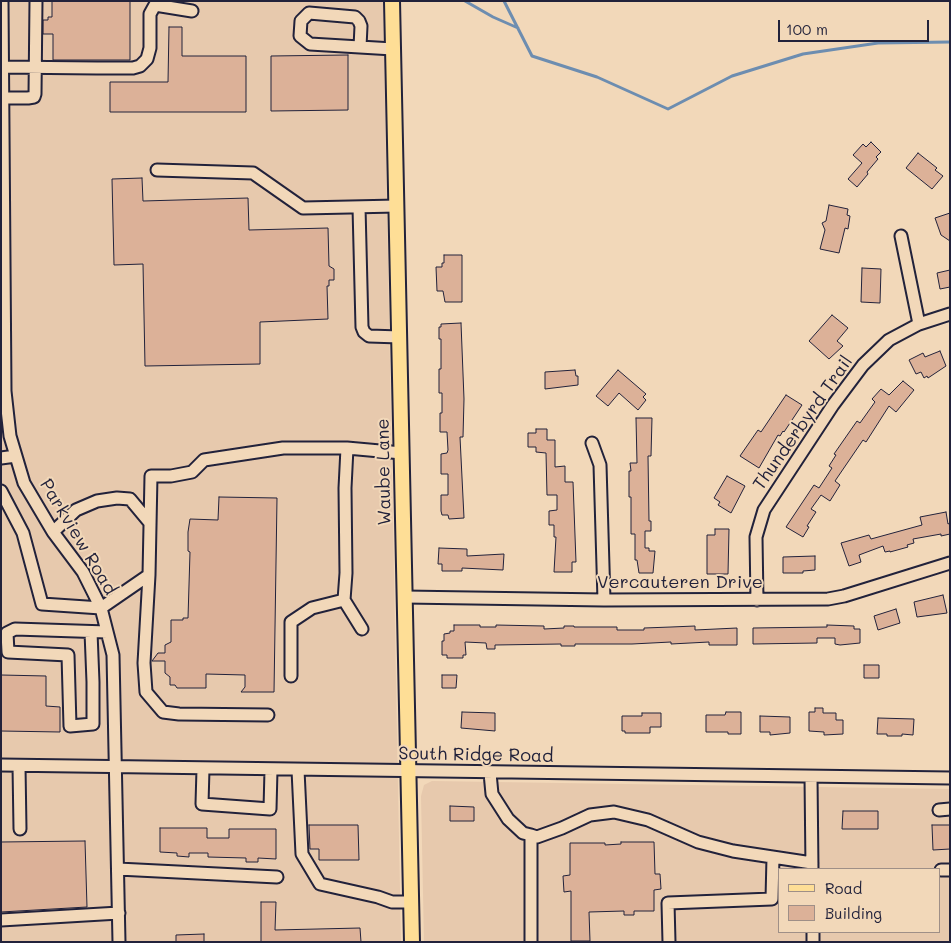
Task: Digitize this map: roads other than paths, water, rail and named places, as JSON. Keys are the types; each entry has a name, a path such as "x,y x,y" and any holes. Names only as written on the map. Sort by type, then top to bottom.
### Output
{"main road":[{"name":"Waube Lane","path":"392,1 412,942"}],"street":[{"name":"Parkview Road","path":"2,1 3,376 10,436 24,483 52,532 83,572 101,608 113,655 119,942"},
{"path":"3,98 34,97 36,1"},
{"path":"2,67 133,68 140,66 147,59 150,48 150,14 154,3 192,11"},
{"path":"360,47 361,26 359,20 355,17 309,13 301,21 300,36 310,44 393,49"},
{"path":"157,170 252,173 303,208 397,206"},
{"path":"359,207 362,327 369,336 400,337"},
{"path":"901,236 919,324"},
{"name":"Thunderbyrd Trail","path":"757,600 756,537 764,510 833,405 863,365 889,340 919,324 950,314"},
{"path":"592,443 600,465 604,600"},
{"path":"268,715 179,714 163,712 146,692 144,663 149,575 151,476 172,476 192,472 204,460 283,448 346,448 402,453"},
{"path":"346,448 346,573 344,600 362,629"},
{"path":"1,458 16,456"},
{"path":"1,491 23,532 42,604 101,608 149,575"},
{"path":"52,532 76,510 97,500 130,499 150,522"},
{"name":"Vercauteren Drive","path":"405,597 604,600 828,599 844,596 950,563"},
{"path":"291,676 292,622 312,608 344,600"},
{"path":"91,632 93,724 70,726 68,655 8,652 8,633 15,629 107,632"},
{"path":"93,695 114,694"},
{"name":"South Ridge Road","path":"1,765 950,778"},
{"path":"19,766 20,829"},
{"path":"203,769 202,804 270,809 271,770"},
{"path":"298,770 302,854 320,884 392,902 411,902"},
{"path":"490,773 492,794 508,819 523,832 537,837 590,815 614,812 648,820 698,842 733,851 773,857 812,866 810,777"},
{"path":"531,835 531,942"},
{"path":"669,942 668,903 772,899 773,857"},
{"path":"118,869 278,877"},
{"path":"1,920 119,913"}],"waterway":[{"path":"465,1 493,17 518,28"},
{"path":"504,1 532,56 597,77 668,109 732,76 803,54 878,43 950,42"}]}
